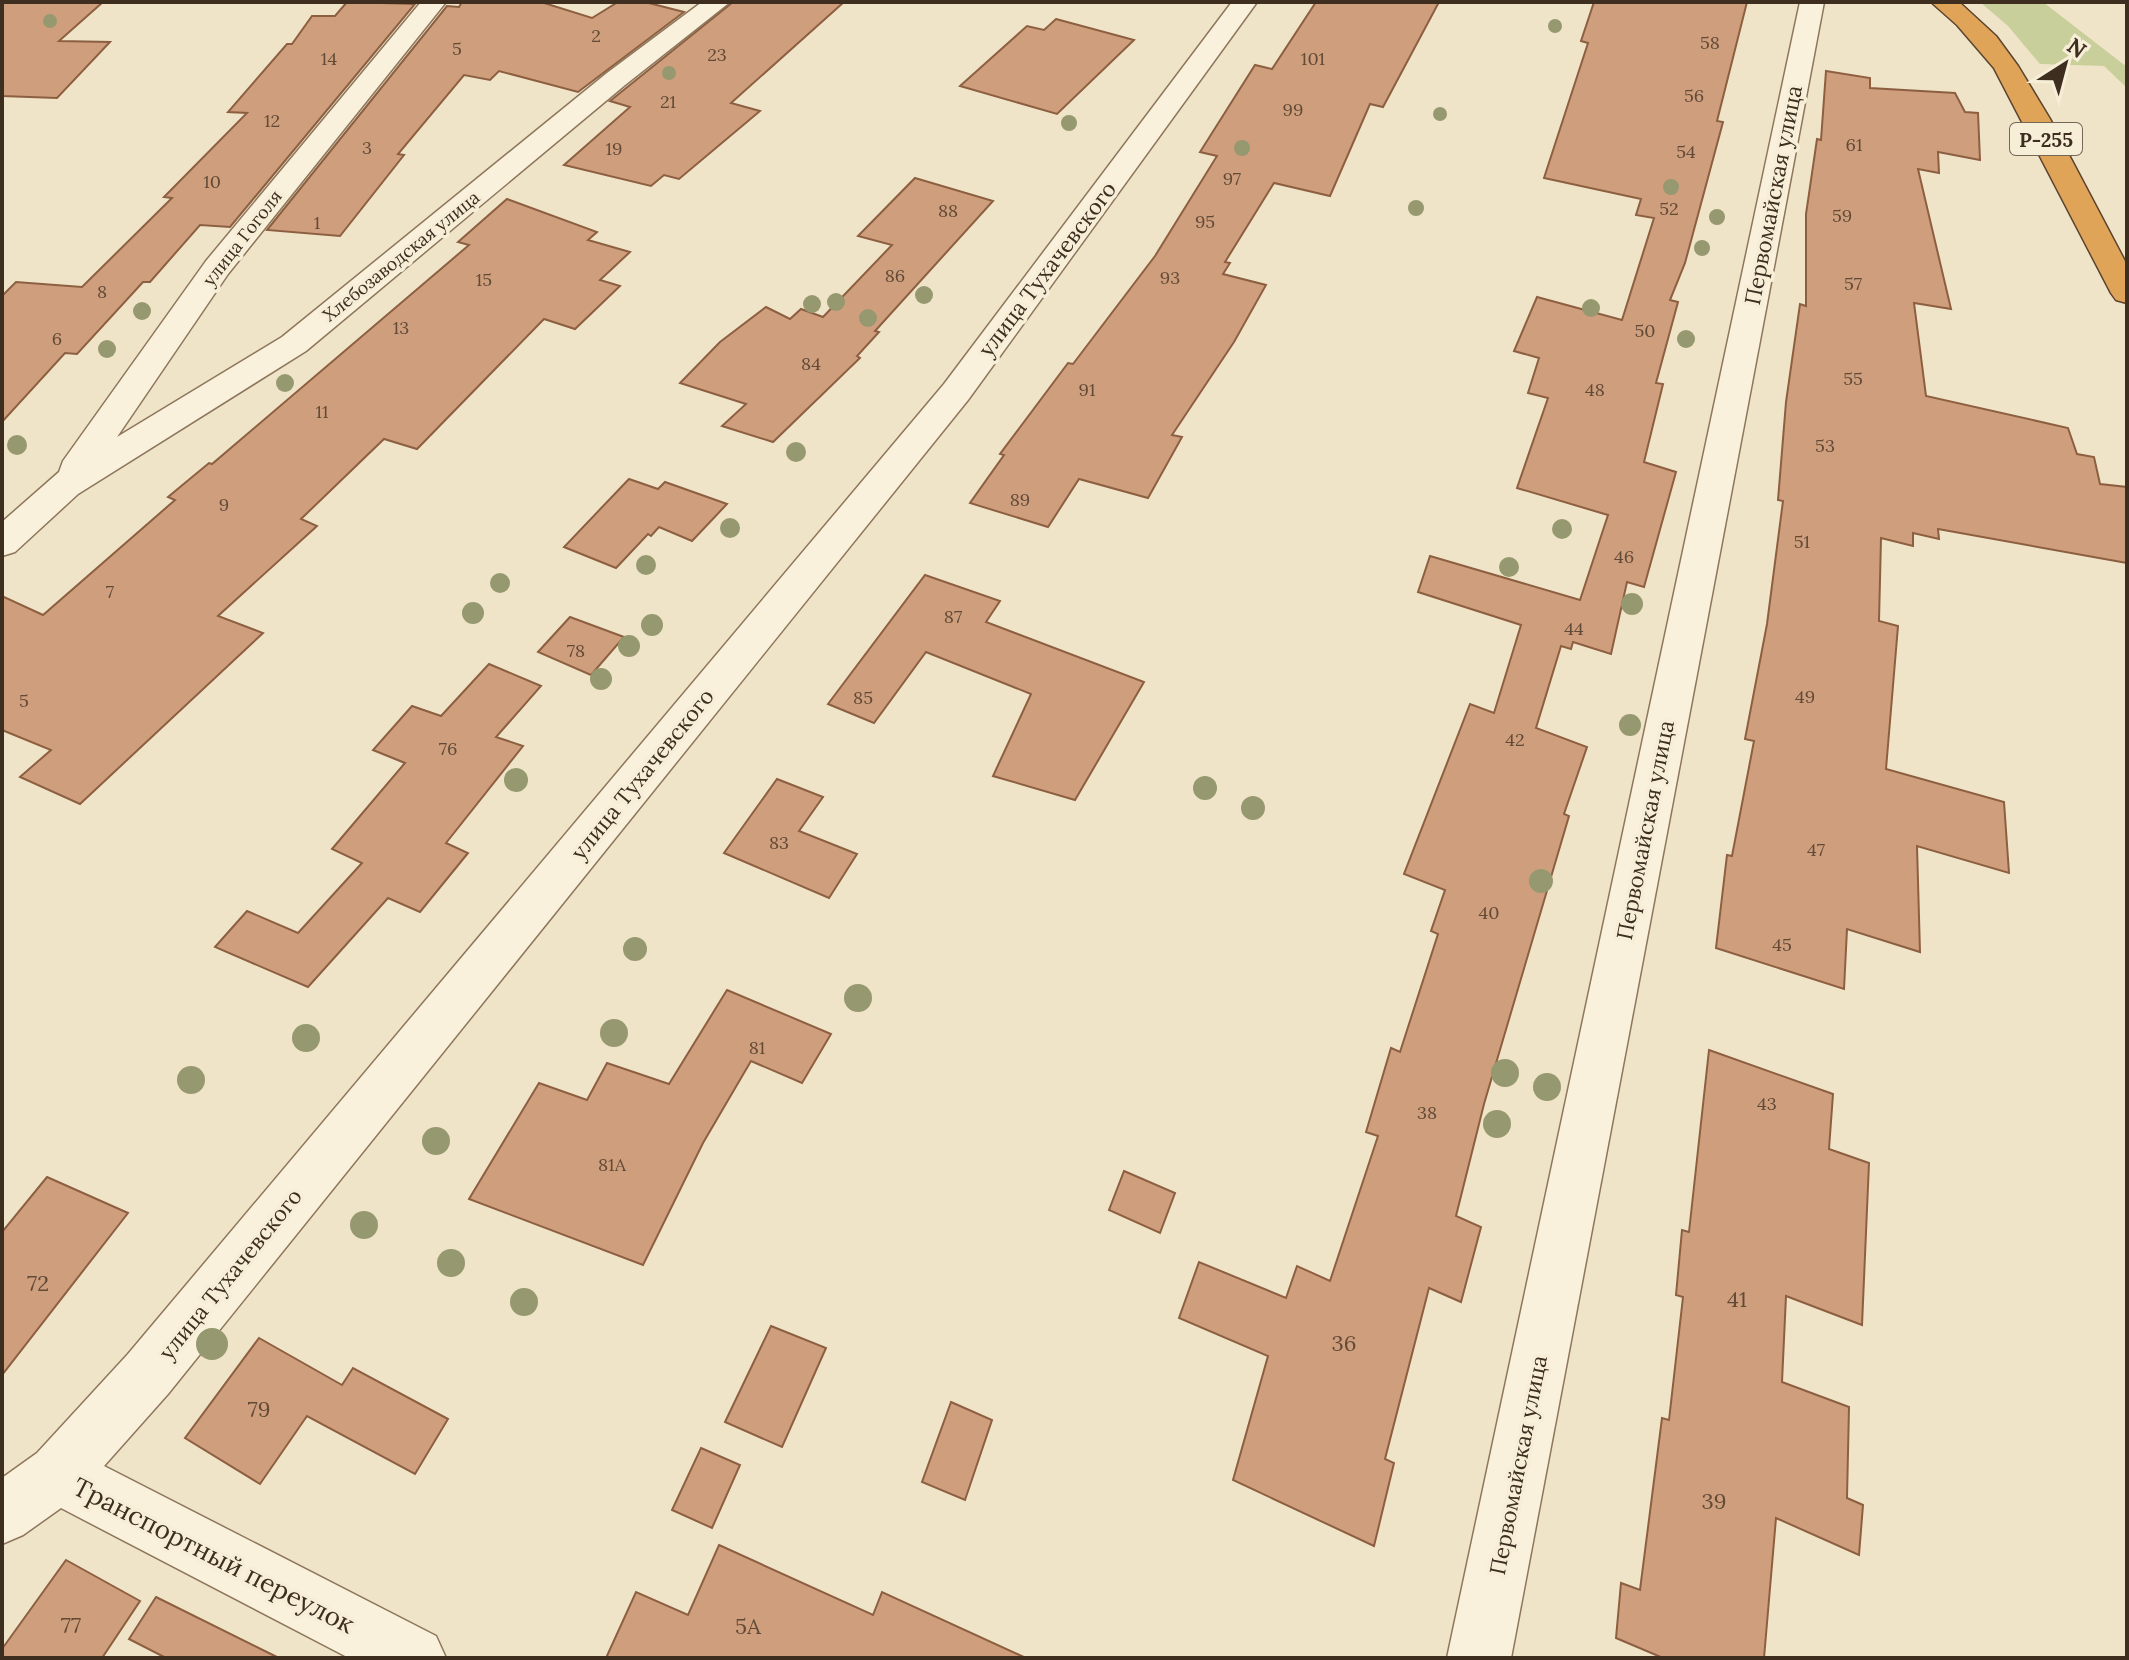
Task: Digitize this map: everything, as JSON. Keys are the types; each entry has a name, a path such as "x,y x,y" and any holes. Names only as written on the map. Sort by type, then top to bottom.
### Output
{"highway":[{"name":"Р-255","path":"1943,2 1981,36 2005,68 2041,129 2127,293"}],"street":[{"name":"улица Гоголя","path":"65,485 217,268 434,2"},
{"name":"Хлебозаводская улица","path":"65,485 294,344 616,79 718,2"},
{"name":"улица Тухачевского","path":"2,1514 58,1474 148,1374 956,392 1245,2"},
{"name":"Первомайская улица","path":"1479,1658 1812,2"},
{"path":"2,543 65,485"},
{"name":"Транспортный переулок","path":"58,1474 414,1658"}],"green space":[{"path":"1980,2 2043,2 2127,67 2127,88 2104,66 2040,64 2008,26"}],"building":[{"path":"2,2 103,2 59,41 110,42 57,98 2,96"},
{"path":"347,2 415,4 230,227 200,225 150,282 143,282 77,354 65,353 2,422 2,296 16,282 82,287 172,198 164,197 247,113 228,112 287,44 292,44 312,16 335,16"},
{"path":"462,2 541,2 592,18 618,2 645,2 684,12 578,92 499,71 490,80 464,75 398,154 404,155 340,236 267,230 447,6 459,7"},
{"path":"733,2 844,2 731,103 760,111 679,179 664,175 651,186 564,165 630,107 610,101"},
{"path":"1316,2 1439,2 1383,107 1370,104 1330,196 1274,183 1225,262 1230,263 1223,274 1266,285 1234,342 1172,435 1182,437 1148,498 1079,479 1048,527 970,503 1004,455 1000,454 1068,363 1073,364 1155,256 1217,156 1200,152 1255,65 1272,69"},
{"path":"1594,2 1747,2 1717,121 1723,122 1685,263 1670,300 1678,302 1656,383 1663,384 1644,462 1676,472 1644,587 1627,582 1611,654 1573,642 1571,649 1561,646 1536,728 1587,747 1564,814 1569,816 1484,1104 1456,1216 1481,1227 1461,1302 1429,1288 1385,1459 1394,1463 1374,1546 1233,1480 1268,1356 1179,1318 1199,1262 1286,1298 1297,1266 1330,1281 1378,1136 1366,1132 1391,1048 1400,1052 1438,934 1431,931 1445,890 1404,874 1470,704 1494,713 1521,625 1418,592 1430,556 1580,600 1608,515 1517,488 1548,398 1528,393 1539,358 1514,351 1537,297 1622,320 1654,218 1636,215 1641,199 1544,178 1588,43 1581,41"},
{"path":"1056,19 1134,40 1057,114 960,86 1027,26 1044,30"},
{"path":"1826,71 1870,78 1870,88 1955,93 1965,112 1978,113 1980,160 1938,152 1939,173 1918,169 1951,309 1914,303 1926,396 2068,428 2077,454 2094,457 2100,484 2127,487 2127,563 1938,529 1939,539 1913,533 1913,546 1881,538 1879,621 1898,626 1886,769 2004,802 2009,873 1917,846 1920,952 1847,929 1844,989 1716,948 1727,855 1732,856 1754,741 1745,739 1767,624 1783,501 1778,500 1786,402 1800,304 1806,306 1806,214 1817,139 1821,140"},
{"path":"915,178 993,201 875,331 879,332 857,356 860,358 773,442 722,426 746,404 680,383 720,342 766,307 790,319 801,309 823,317 892,245 858,236"},
{"path":"507,199 597,232 588,240 630,252 600,280 620,286 575,329 544,319 417,449 384,439 301,519 317,526 218,616 263,633 80,804 20,777 51,750 2,730 2,596 43,615 175,500 168,497 209,463 212,464 469,245 458,242"},
{"path":"629,479 658,489 665,482 727,504 692,541 659,527 651,536 648,534 616,568 564,547"},
{"path":"925,575 1000,601 986,622 1144,682 1075,800 993,776 1031,694 926,652 874,723 828,704"},
{"path":"570,617 624,637 591,675 538,652"},
{"path":"489,664 541,686 496,737 523,746 446,843 468,853 420,912 388,898 308,987 215,947 247,911 298,933 362,863 332,849 405,763 373,750 412,706 441,716"},
{"path":"777,779 823,797 799,831 857,854 829,898 724,853"},
{"path":"727,990 831,1034 802,1083 751,1061 703,1143 643,1265 469,1199 539,1083 587,1100 607,1063 669,1084"},
{"path":"1709,1050 1833,1094 1829,1149 1869,1163 1862,1325 1786,1296 1782,1382 1849,1407 1847,1498 1863,1505 1859,1555 1776,1518 1764,1658 1663,1658 1616,1638 1621,1583 1640,1590 1662,1418 1669,1420 1683,1297 1676,1295 1682,1230 1689,1232"},
{"path":"1124,1171 1175,1193 1160,1233 1109,1210"},
{"path":"47,1177 128,1213 2,1375 2,1232"},
{"path":"771,1326 826,1348 782,1447 725,1422"},
{"path":"259,1338 342,1385 353,1368 448,1419 415,1474 307,1416 260,1484 185,1438"},
{"path":"951,1402 992,1420 965,1500 922,1482"},
{"path":"701,1448 740,1465 712,1528 672,1510"},
{"path":"719,1545 873,1615 882,1592 1026,1658 606,1658 636,1592 688,1615"},
{"path":"66,1560 140,1601 102,1658 2,1658 2,1649"},
{"path":"156,1597 279,1658 166,1658 129,1639"}]}
